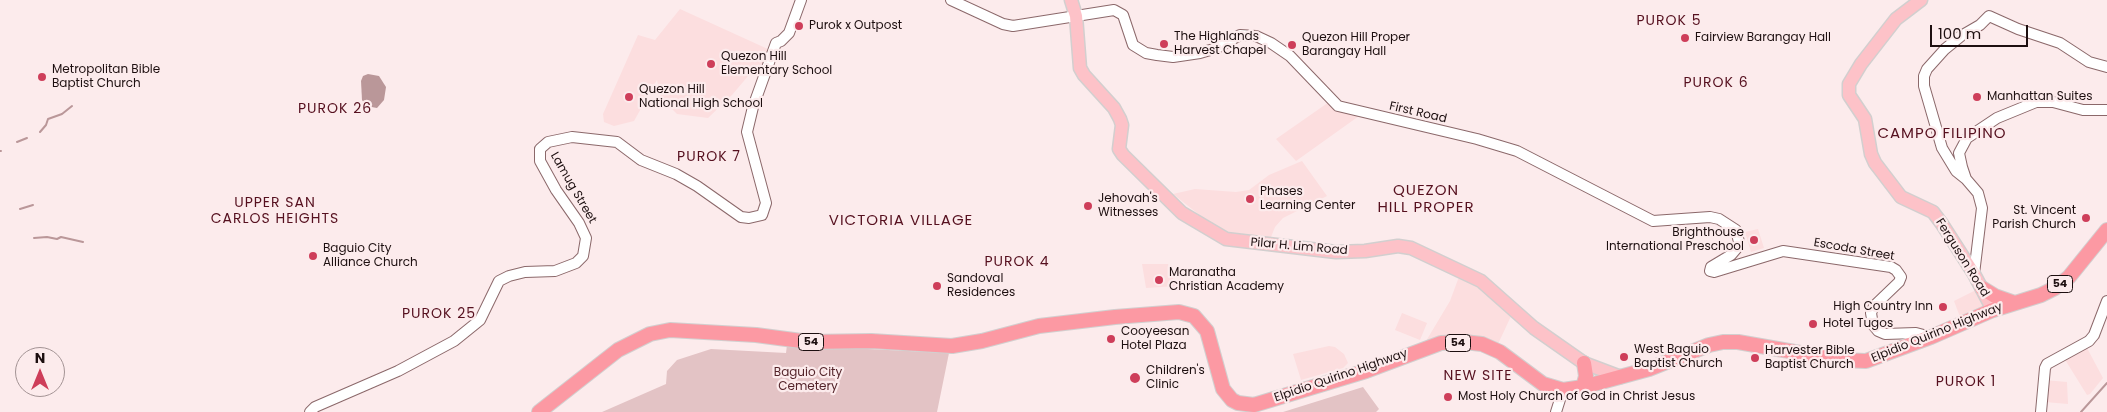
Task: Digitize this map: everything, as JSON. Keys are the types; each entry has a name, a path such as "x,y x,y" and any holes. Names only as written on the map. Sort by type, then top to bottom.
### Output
{"highway":[{"name":"Elpidio Quirino Highway","path":"539,412 618,350 638,339 660,331 720,332 809,342 871,341 952,346 982,341 1039,326 1175,312 1194,316 1202,324 1209,335 1223,389 1238,403 1250,409 1441,344 1464,342 1482,344 1500,352 1543,384 1563,390 1621,377 1722,342 1738,342 1855,362 1876,359 1993,310 2041,295 2056,288 2068,277 2107,230"},
{"path":"1982,288 1995,296 2015,303"},
{"path":"1583,387 1586,376 1584,362"}],"main road":[{"name":"Pilar H. Lim Road","path":"1071,0 1076,16 1080,68 1087,79 1114,108 1120,119 1122,125 1119,148 1123,155 1182,213 1226,239 1336,252 1365,251 1398,246 1411,248 1481,281 1534,328 1584,362 1621,377"},
{"name":"Ferguson Road","path":"1921,0 1896,20 1861,64 1849,84 1849,95 1865,119 1871,154 1875,163 1902,197 1933,212 1974,274 1993,310"}],"street":[{"name":"Lamug Street","path":"312,410 398,370 454,341 480,320 499,281 508,276 555,271 576,263 582,256 586,238 579,223 556,190 540,160 540,149 548,142 572,137 617,142 641,160 676,174 697,186 741,217 749,218 762,215 766,203 747,132 753,107 776,43 789,33 801,0"},
{"path":"951,0 1003,24 1013,26 1076,16"},
{"name":"First Road","path":"1076,16 1106,10 1119,11 1123,15 1133,45 1146,53 1173,57 1217,48 1240,35 1256,36 1271,42 1290,56 1338,106 1477,139 1517,151 1653,221 1719,219 1736,230 1739,242 1731,255 1711,267 1710,271"},
{"path":"1974,274 1982,208 1978,193 1956,171 1942,148 1924,86 1924,76 1927,69 1944,49 1960,36 1980,25 1989,16 2018,29 2060,43 2089,62 2107,67"},
{"path":"1966,179 1959,153 1967,138 2012,110 2044,101 2083,110 2107,110"},
{"name":"Escoda Street","path":"1710,271 1714,272 1783,251 1891,267 1896,270 1900,277 1898,282 1874,306 1871,313 1873,325 1878,331 1885,334 1916,333 1931,337"},
{"path":"2041,412 2047,364 2089,341 2094,336 2107,301"},
{"path":"1556,412 1563,390"}],"shaded area":[{"name":"Quezon Hill Elementary School","path":"680,9 770,50 761,71 754,69 732,95 708,118 677,114 661,98 657,80 634,121 614,126 604,122 603,114 638,35 655,40"},
{"path":"368,74 379,76 386,87 384,100 377,108 366,106 362,100 361,81 363,76"},
{"path":"1329,102 1359,116 1296,161 1276,139"},
{"name":"Phases Learning Center","path":"1302,161 1327,196 1283,218 1275,227 1271,237 1232,235 1211,224 1173,194 1195,189 1236,192 1249,190 1269,175"},
{"name":"Brighthouse International Preschool","path":"1758,229 1764,248 1751,252 1745,232"},
{"name":"Maranatha Christian Academy","path":"1142,264 1168,264 1176,286 1146,288"},
{"path":"1460,274 1488,290 1512,314 1498,344 1462,335 1426,341 1450,301"},
{"path":"1980,288 1985,307 1960,317 1954,301"},
{"path":"1402,313 1427,323 1420,340 1395,330"},
{"path":"1329,346 1335,347 1344,354 1348,363 1343,368 1301,380 1293,354"},
{"path":"2087,348 2103,378 2087,395 2064,358"},
{"path":"2044,380 2067,382 2068,404 2045,402"}],"green space":[{"name":"Baguio City Cemetery","path":"787,345 949,353 937,412 602,412 666,384 667,371 677,360 711,349 786,353"},
{"path":"1363,387 1379,409 1376,412 1283,412"}],"waterway":[{"path":"40,132 48,119 62,114 72,106"},
{"path":"17,142 27,138"},
{"path":"20,209 33,205"},
{"path":"34,238 47,237 57,239 61,237 83,242"},
{"path":"2081,412 2107,383"}],"place":[{"name":"Purok x Outpost","path":"799,26"},
{"name":"Fairview Barangay Hall","path":"1685,38"},
{"name":"The Highlands Harvest Chapel","path":"1164,44"},
{"name":"Quezon Hill Proper Barangay Hall","path":"1292,45"},
{"name":"Quezon Hill Elementary School","path":"711,64"},
{"name":"Metropolitan Bible Baptist Church","path":"42,77"},
{"name":"Quezon Hill National High School","path":"629,97"},
{"name":"Manhattan Suites","path":"1977,97"},
{"name":"Phases Learning Center","path":"1250,199"},
{"name":"Jehovah's Witnesses","path":"1088,206"},
{"name":"St. Vincent Parish Church","path":"2086,218"},
{"name":"Brighthouse International Preschool","path":"1754,240"},
{"name":"Baguio City Alliance Church","path":"313,256"},
{"name":"Maranatha Christian Academy","path":"1159,280"},
{"name":"Sandoval Residences","path":"937,286"},
{"name":"High Country Inn","path":"1943,307"},
{"name":"Hotel Tugos","path":"1813,324"},
{"name":"Cooyeesan Hotel Plaza","path":"1111,339"},
{"name":"West Baguio Baptist Church","path":"1624,357"},
{"name":"Harvester Bible Baptist Church","path":"1755,358"},
{"name":"Children's Clinic","path":"1135,378"},
{"name":"Most Holy Church of God in Christ Jesus","path":"1448,397"}],"district":[{"name":"PUROK 5","path":"1669,21"},
{"name":"PUROK 6","path":"1716,83"},
{"name":"PUROK 26","path":"335,109"},
{"name":"CAMPO FILIPINO","path":"1942,134"},
{"name":"PUROK 7","path":"709,157"},
{"name":"QUEZON HILL PROPER","path":"1426,200"},
{"name":"UPPER SAN CARLOS HEIGHTS","path":"275,212"},
{"name":"VICTORIA VILLAGE","path":"901,221"},
{"name":"PUROK 4","path":"1017,262"},
{"name":"PUROK 25","path":"439,314"},
{"name":"NEW SITE","path":"1478,376"},
{"name":"PUROK 1","path":"1966,382"}]}
